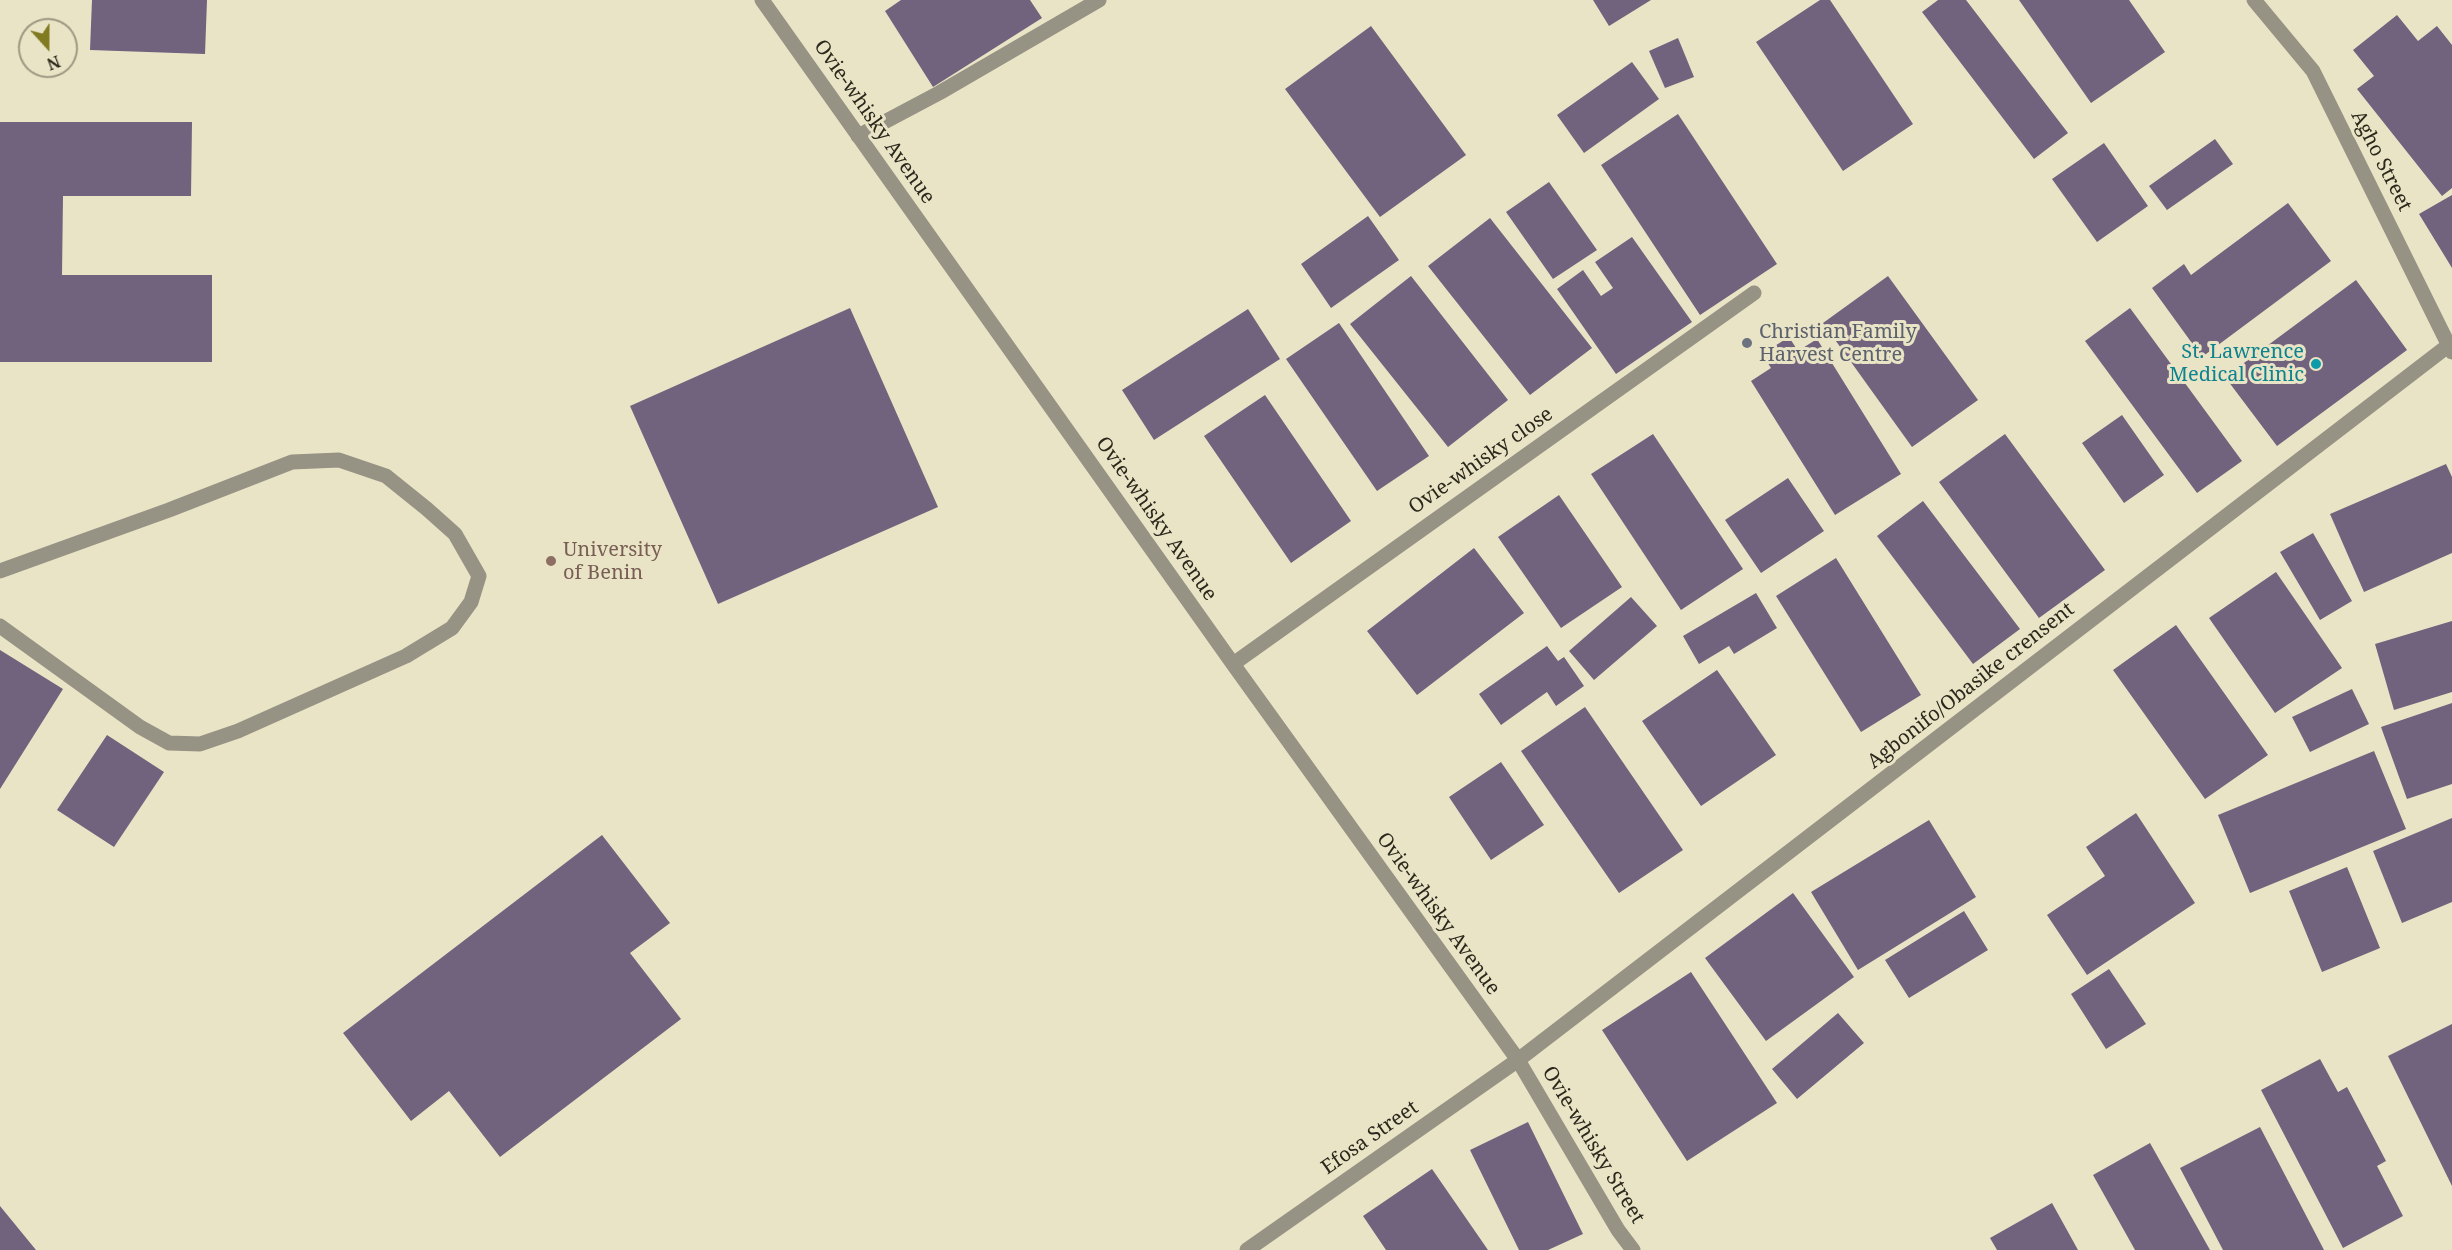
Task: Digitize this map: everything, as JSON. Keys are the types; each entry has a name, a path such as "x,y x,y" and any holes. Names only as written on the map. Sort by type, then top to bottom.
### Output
{"street":[{"name":"Ovie-whisky Avenue","path":"762,0 1233,664 1518,1060"},
{"path":"858,136 939,93 1099,0"},
{"name":"Agho Street","path":"2260,2 2313,71 2451,348"},
{"name":"Ovie-whisky close","path":"1233,664 1754,293"},
{"name":"Agbonifo/Obasike crensent","path":"1518,1060 2451,348"},
{"path":"0,571 169,510 292,462 339,460 386,476 427,509 455,534 479,576 471,602 452,628 406,656 238,731 200,744 169,743 140,727 0,626"},
{"name":"Efosa Street","path":"1247,1250 1518,1060"},
{"name":"Ovie-whisky Street","path":"1518,1060 1618,1230 1633,1250"}],"building":[{"path":"92,0 207,0 205,54 90,50"},
{"path":"901,0 1030,0 1042,18 933,87 885,11"},
{"path":"1593,0 1651,0 1609,26"},
{"path":"1820,0 1830,0 1913,124 1843,171 1756,42"},
{"path":"1938,0 1966,0 2068,133 2034,159 1922,12"},
{"path":"2019,0 2129,0 2165,52 2091,103"},
{"path":"2397,15 2418,41 2437,26 2452,45 2452,188 2442,196 2357,89 2374,76 2353,50"},
{"path":"1371,26 1466,155 1380,217 1285,89"},
{"path":"1678,38 1694,77 1665,88 1649,51"},
{"path":"1632,62 1659,99 1584,153 1557,115"},
{"path":"1678,114 1777,264 1700,315 1601,165"},
{"path":"0,122 192,122 191,196 63,196 62,275 212,275 212,362 0,362"},
{"path":"2215,139 2233,164 2167,210 2149,186"},
{"path":"2104,143 2148,206 2097,242 2052,179"},
{"path":"1549,182 1597,250 1553,279 1506,212"},
{"path":"2452,195 2452,268 2419,214"},
{"path":"2288,203 2331,261 2202,357 2152,288 2184,264 2191,275"},
{"path":"1368,216 1399,260 1331,308 1301,264"},
{"path":"1490,218 1592,348 1530,395 1428,266"},
{"path":"1632,237 1692,322 1616,374 1557,289 1583,270 1601,296 1613,288 1595,262"},
{"path":"1411,276 1508,400 1448,447 1350,324"},
{"path":"1888,276 1978,400 1912,447 1823,323"},
{"name":"St. Lawrence Medical Clinic","path":"2356,280 2407,350 2277,446 2225,377"},
{"path":"850,308 938,507 718,604 630,406"},
{"path":"2130,308 2242,461 2197,493 2085,341"},
{"path":"1248,309 1280,359 1154,440 1122,390"},
{"path":"1339,323 1429,456 1377,491 1286,359"},
{"path":"1789,337 1798,351 1817,339 1901,474 1835,515 1751,381 1771,368 1762,354"},
{"path":"1265,395 1351,521 1291,563 1204,436"},
{"path":"2122,415 2164,475 2124,503 2082,443"},
{"path":"1653,434 1743,569 1681,610 1591,474"},
{"path":"2005,434 2105,570 2039,618 1939,482"},
{"path":"2446,464 2452,477 2452,553 2364,592 2330,514"},
{"path":"1788,478 1824,531 1761,573 1725,520"},
{"path":"1559,495 1622,587 1561,628 1498,537"},
{"path":"1923,501 2020,629 1973,664 1877,536"},
{"path":"2313,533 2352,601 2320,620 2280,552"},
{"path":"1474,548 1524,613 1417,695 1367,631"},
{"path":"1836,558 1921,695 1861,732 1776,596"},
{"path":"2276,572 2342,668 2275,713 2209,618"},
{"path":"1756,593 1777,628 1734,654 1729,646 1699,664 1683,636"},
{"path":"1631,597 1657,626 1594,680 1569,651"},
{"path":"2452,621 2452,692 2394,710 2375,644"},
{"path":"2176,625 2268,755 2205,799 2113,670"},
{"path":"1547,646 1558,661 1564,657 1584,686 1556,706 1547,692 1501,725 1479,694"},
{"path":"0,650 63,689 0,789"},
{"path":"1717,670 1776,755 1701,806 1642,721"},
{"path":"2352,689 2369,724 2310,752 2292,717"},
{"path":"2452,703 2452,784 2407,799 2381,727"},
{"path":"1585,707 1683,850 1619,893 1521,751"},
{"path":"107,735 164,772 114,847 57,810"},
{"path":"2374,751 2406,829 2250,893 2218,815"},
{"path":"1501,762 1544,825 1491,860 1449,797"},
{"path":"2136,813 2195,903 2087,975 2047,915 2105,876 2086,847"},
{"path":"2452,818 2452,902 2402,923 2373,851"},
{"path":"1929,820 1976,897 1858,970 1811,892"},
{"path":"602,835 670,923 630,953 681,1019 500,1157 449,1091 411,1121 343,1033"},
{"path":"2347,867 2380,948 2322,972 2289,891"},
{"path":"1793,893 1854,977 1766,1041 1705,958"},
{"path":"1964,911 1988,950 1909,998 1885,960"},
{"path":"2109,969 2146,1024 2106,1049 2071,994"},
{"path":"1691,972 1777,1103 1687,1161 1602,1030"},
{"path":"1838,1013 1864,1043 1797,1099 1772,1069"},
{"path":"2452,1024 2452,1186 2388,1056"},
{"path":"2320,1059 2338,1092 2347,1087 2386,1161 2377,1166 2403,1216 2343,1248 2261,1090"},
{"path":"1528,1122 1583,1234 1548,1250 1519,1250 1470,1150"},
{"path":"2260,1127 2324,1250 2223,1250 2180,1168"},
{"path":"2150,1143 2210,1250 2135,1250 2093,1175"},
{"path":"1432,1169 1488,1250 1386,1250 1363,1216"},
{"path":"2052,1203 2078,1250 1997,1250 1990,1238"},
{"path":"0,1206 36,1250 0,1250"}],"place":[{"name":"Christian Family Harvest Centre","path":"1747,343"},
{"name":"St. Lawrence Medical Clinic","path":"2316,364"},
{"name":"University of Benin","path":"551,561"}]}
